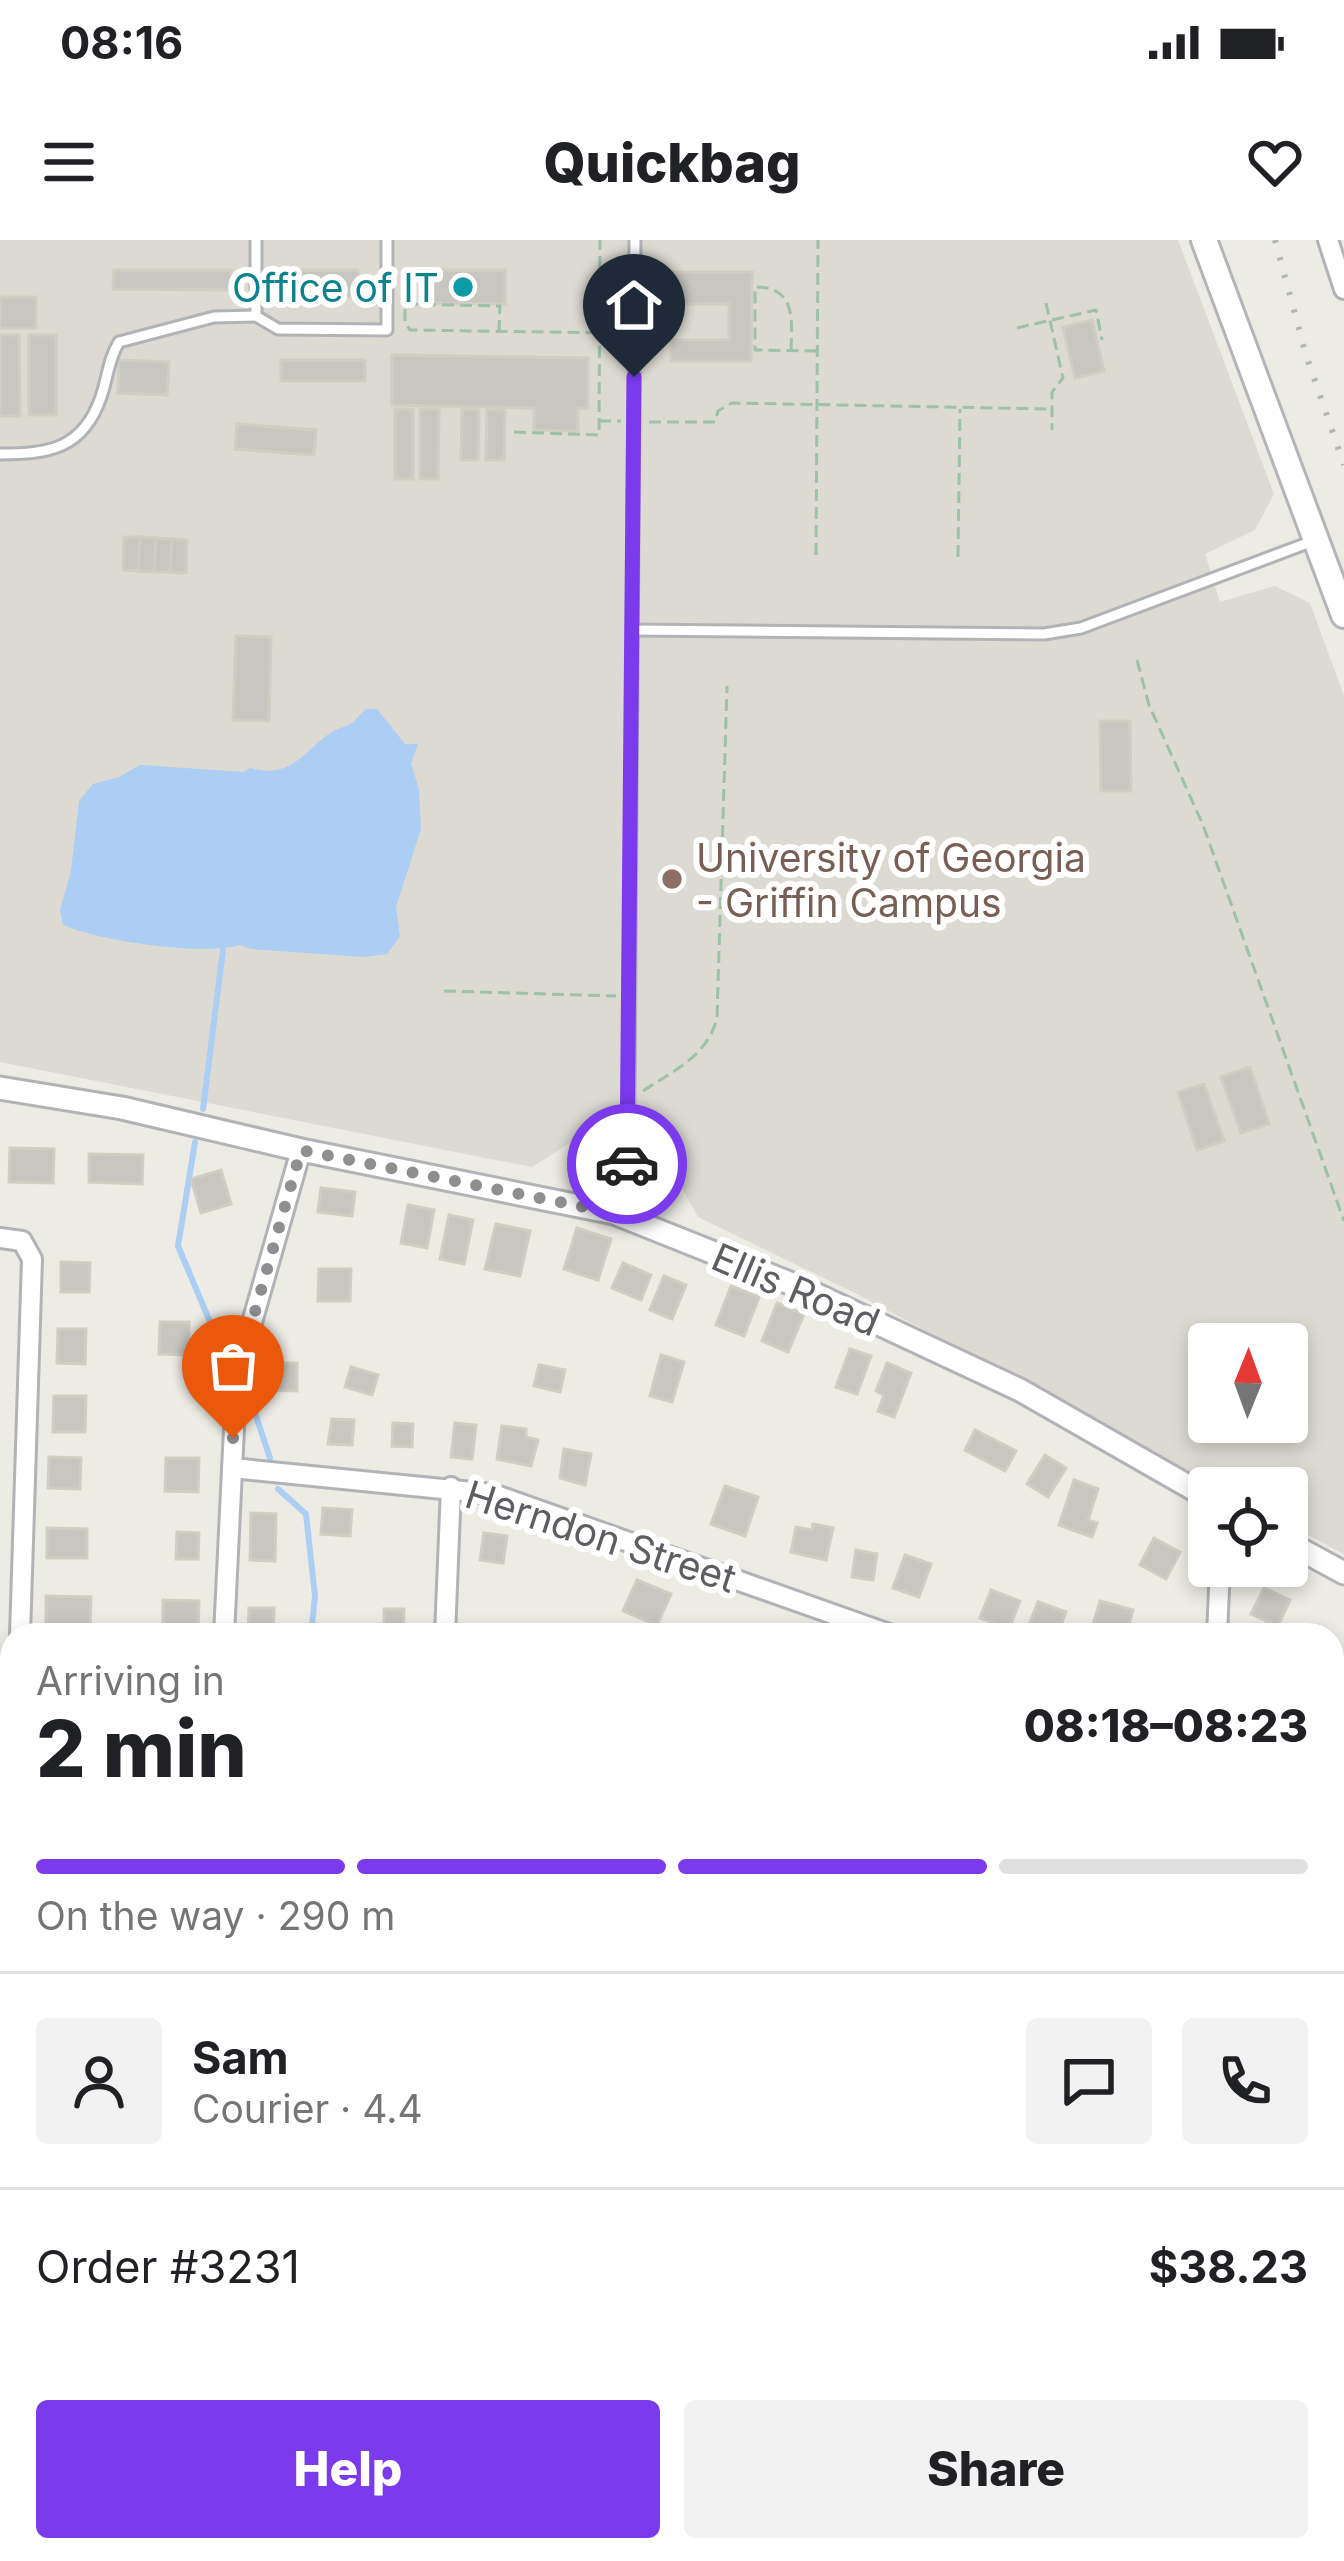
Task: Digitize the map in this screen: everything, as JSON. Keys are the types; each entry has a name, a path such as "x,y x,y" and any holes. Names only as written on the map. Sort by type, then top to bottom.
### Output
{"main road":[{"path":"1204,240 1344,615"}],"street":[{"path":"1328,240 1344,289"},
{"name":"Ellis Road","path":"0,1088 122,1108 301,1150 614,1213 802,1288 1020,1390 1188,1486"},
{"path":"225,1623 235,1408 245,1347 301,1150"},
{"path":"0,1238 22,1241 32,1259 20,1623"},
{"name":"Herndon Street","path":"232,1468 451,1487 535,1506 834,1623"},
{"path":"445,1623 451,1487"},
{"path":"1308,1553 1344,1573"},
{"path":"1218,1623 1219,1587"}],"lane":[{"path":"256,240 256,316"},
{"path":"0,454 40,454 70,442 93,417 108,361 119,342 214,317 256,316 278,329 387,330 387,240"},
{"path":"614,1213 627,1170 629,1106 635,240"},
{"path":"633,630 1044,634 1081,628 1316,540"}],"path":[{"path":"514,432 598,434 600,240"},
{"path":"816,555 817,240"},
{"path":"791,350 788,301 769,287 755,287 755,350 818,351"},
{"path":"1046,303 1063,378 1052,392 1052,430"},
{"path":"499,332 500,306 405,304 410,330 499,332 635,333"},
{"path":"1017,328 1096,310 1102,340"},
{"path":"599,421 715,422 718,411 732,404 1052,409"},
{"path":"958,557 961,407"},
{"path":"1137,660 1149,705 1203,825 1344,1221"},
{"path":"629,1106 700,1054 717,1018 727,686"},
{"path":"444,991 630,997"}],"shaded area":[{"name":"University of Georgia - Griffin Campus","path":"0,240 1178,240 1274,494 1255,530 1205,554 1220,602 1275,586 1310,603 1344,696 1344,1554 1308,1535 1308,1467 1188,1467 1188,1471 857,1294 698,1217 650,1130 600,1124 532,1167 0,1062"}],"water":[{"path":"366,709 377,709 405,744 418,744 411,763 419,790 421,829 396,907 400,936 387,954 364,957 240,945 177,948 63,925 60,910 71,871 79,801 93,784 140,765 244,772 284,768"}],"building":[{"path":"114,270 231,270 230,290 113,289"},
{"path":"273,270 358,270 358,297 273,297"},
{"name":"Office of IT","path":"421,270 505,270 505,304 421,303"},
{"path":"663,272 752,272 751,361 671,361 671,340 729,340 729,304 663,304"},
{"path":"0,297 36,297 36,328 0,328"},
{"path":"1092,320 1104,371 1075,378 1063,327"},
{"path":"0,335 19,335 20,416 0,416"},
{"path":"29,335 56,335 56,415 29,415"},
{"path":"392,355 588,358 588,408 578,408 578,431 534,430 534,408 392,405"},
{"path":"119,360 169,362 167,395 118,393"},
{"path":"281,360 365,360 365,381 281,381"},
{"path":"395,409 413,409 413,479 395,479"},
{"path":"420,409 439,409 438,479 420,479"},
{"path":"462,409 479,410 478,460 461,460"},
{"path":"487,410 505,410 504,460 486,460"},
{"path":"237,424 316,430 314,455 235,449"},
{"path":"124,537 140,537 138,571 123,570"},
{"path":"140,537 156,538 154,572 138,571"},
{"path":"156,538 172,539 170,572 154,572"},
{"path":"172,539 187,540 186,573 170,572"},
{"path":"236,636 271,637 269,721 233,720"},
{"path":"1100,721 1130,721 1131,791 1101,791"},
{"path":"1250,1067 1269,1124 1241,1133 1221,1077"},
{"path":"1204,1084 1224,1141 1197,1150 1178,1092"},
{"path":"10,1148 54,1149 53,1183 9,1182"},
{"path":"89,1154 143,1155 142,1184 89,1182"},
{"path":"221,1170 231,1204 201,1213 191,1179"},
{"path":"321,1188 355,1192 352,1216 318,1212"},
{"path":"408,1205 434,1210 427,1248 401,1243"},
{"path":"449,1215 473,1220 464,1264 440,1259"},
{"path":"496,1224 530,1231 520,1276 485,1269"},
{"path":"577,1228 611,1239 598,1280 564,1269"},
{"path":"61,1262 90,1263 89,1292 61,1292"},
{"path":"623,1263 651,1275 641,1300 612,1288"},
{"path":"319,1269 351,1269 350,1301 318,1301"},
{"path":"664,1276 686,1285 672,1319 650,1310"},
{"path":"731,1286 759,1297 744,1336 716,1325"},
{"path":"777,1303 804,1314 788,1352 762,1341"},
{"path":"160,1322 189,1322 188,1355 159,1354"},
{"path":"58,1329 86,1329 85,1364 57,1363"},
{"path":"850,1349 871,1356 857,1394 836,1387"},
{"path":"661,1355 684,1362 672,1402 650,1396"},
{"path":"267,1363 297,1363 297,1391 266,1390"},
{"path":"887,1363 911,1373 894,1417 878,1411 884,1395 876,1391"},
{"path":"539,1365 565,1370 560,1392 534,1386"},
{"path":"351,1367 378,1375 372,1395 345,1387"},
{"path":"54,1396 86,1396 85,1432 53,1432"},
{"path":"332,1419 354,1420 352,1445 328,1444"},
{"path":"393,1423 413,1424 412,1447 392,1446"},
{"path":"455,1423 476,1425 472,1459 451,1457"},
{"path":"502,1426 526,1429 526,1437 538,1440 531,1466 497,1459"},
{"path":"975,1430 1016,1451 1005,1471 965,1450"},
{"path":"564,1449 591,1454 585,1485 560,1478"},
{"path":"1045,1455 1066,1468 1048,1497 1027,1484"},
{"path":"49,1457 81,1458 80,1489 48,1488"},
{"path":"166,1458 199,1458 198,1492 165,1491"},
{"path":"1074,1480 1098,1489 1088,1520 1097,1523 1092,1537 1059,1525"},
{"path":"725,1486 758,1497 745,1536 711,1524"},
{"path":"323,1508 352,1510 350,1536 321,1534"},
{"path":"251,1513 276,1514 275,1561 250,1560"},
{"path":"813,1524 833,1528 826,1560 791,1552 796,1527 812,1530"},
{"path":"47,1528 87,1529 87,1558 47,1558"},
{"path":"177,1532 199,1533 198,1559 176,1559"},
{"path":"484,1533 507,1536 503,1563 480,1560"},
{"path":"1154,1538 1180,1552 1166,1579 1140,1565"},
{"path":"856,1550 877,1554 873,1580 852,1577"},
{"path":"905,1555 931,1564 919,1597 893,1588"},
{"path":"637,1580 671,1594 658,1623 623,1611"},
{"path":"1264,1588 1290,1600 1279,1623 1251,1614"},
{"path":"991,1590 1020,1601 1011,1623 980,1618"},
{"path":"46,1596 91,1597 90,1623 46,1623"},
{"path":"163,1600 199,1601 198,1623 163,1623"},
{"path":"1100,1601 1133,1610 1129,1623 1093,1623"},
{"path":"1038,1602 1066,1612 1062,1623 1030,1623"},
{"path":"249,1608 274,1608 273,1623 248,1623"},
{"path":"384,1609 404,1609 403,1623 384,1623"}],"waterway":[{"path":"203,1109 223,950"},
{"path":"195,1142 178,1246 221,1348 236,1369"},
{"path":"246,1386 270,1458"},
{"path":"278,1489 306,1514 315,1596 312,1623"}],"railway":[{"path":"1275,240 1306,355 1344,465"}],"way so far":[{"path":"233,1438 245,1347 301,1150 614,1213 627,1164"}],"place":[{"name":"Office of IT","path":"463,287"},
{"name":"University of Georgia - Griffin Campus","path":"672,879"}],"route":[{"path":"627,1164 634,377"}]}
